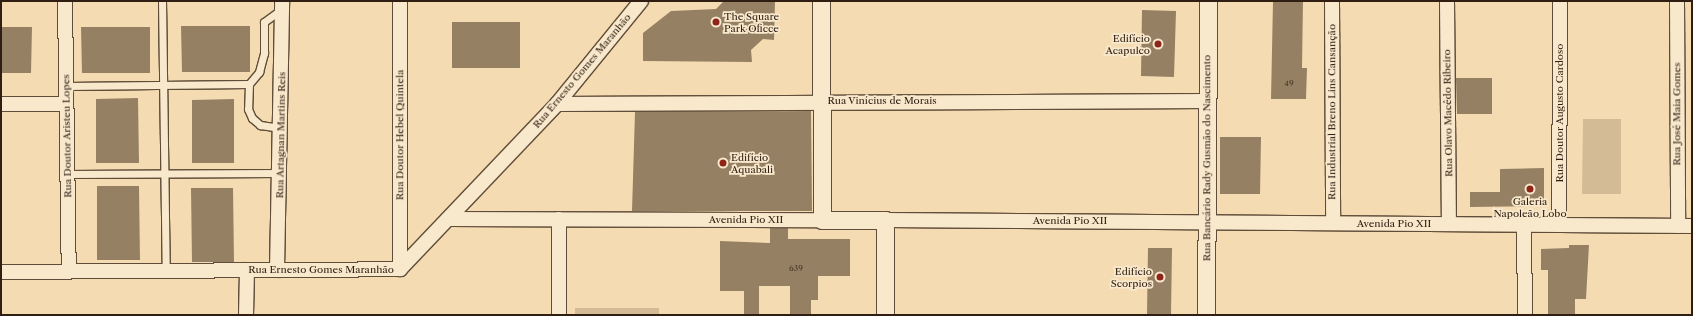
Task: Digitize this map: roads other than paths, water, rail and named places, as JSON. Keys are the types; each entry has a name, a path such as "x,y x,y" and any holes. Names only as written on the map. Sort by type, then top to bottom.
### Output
{"street":[{"name":"Rua Doutor Aristeu Lopes","path":"65,1 69,271"},
{"name":"Rua Doutor Hebel Quintela","path":"400,1 400,269"},
{"name":"Rua Ernesto Gomes Maranhão","path":"1,272 400,269 557,104 641,1"},
{"path":"822,1 822,220"},
{"name":"Rua Bancário Rady Gusmão do Nascimento","path":"1206,315 1208,1"},
{"name":"Rua Industrial Breno Lins Cansanção","path":"1332,1 1333,224"},
{"name":"Rua Olavo Macêdo Ribeiro","path":"1447,1 1450,224"},
{"name":"Rua Doutor Augusto Cardoso","path":"1559,225 1560,1"},
{"name":"Rua José Maia Gomes","path":"1677,1 1678,226"},
{"name":"Rua Artagnan Martins Reis","path":"277,270 281,128 282,5"},
{"name":"Rua Vinícius de Morais","path":"557,104 822,101 1207,101"},
{"path":"1,104 66,104"},
{"name":"Avenida Pio XII","path":"448,219 885,220 1692,226"},
{"path":"559,219 560,315"},
{"path":"885,220 885,315"},
{"path":"1524,225 1525,315"},
{"path":"246,315 247,270"}],"lane":[{"path":"162,1 166,271"},
{"path":"281,128 260,125 252,118 248,109 249,84 259,72 264,53 264,22 282,5"},
{"path":"66,86 249,84"},
{"path":"67,174 280,173"}],"place":[{"name":"The Square Park Oficce","path":"716,22"},
{"name":"Edifício Acapulco","path":"1158,44"},
{"name":"Edifício Aquabali","path":"723,163"},
{"name":"Galeria Napoleão Lobo","path":"1530,189"},
{"name":"Edifício Scorpios","path":"1160,277"}]}
